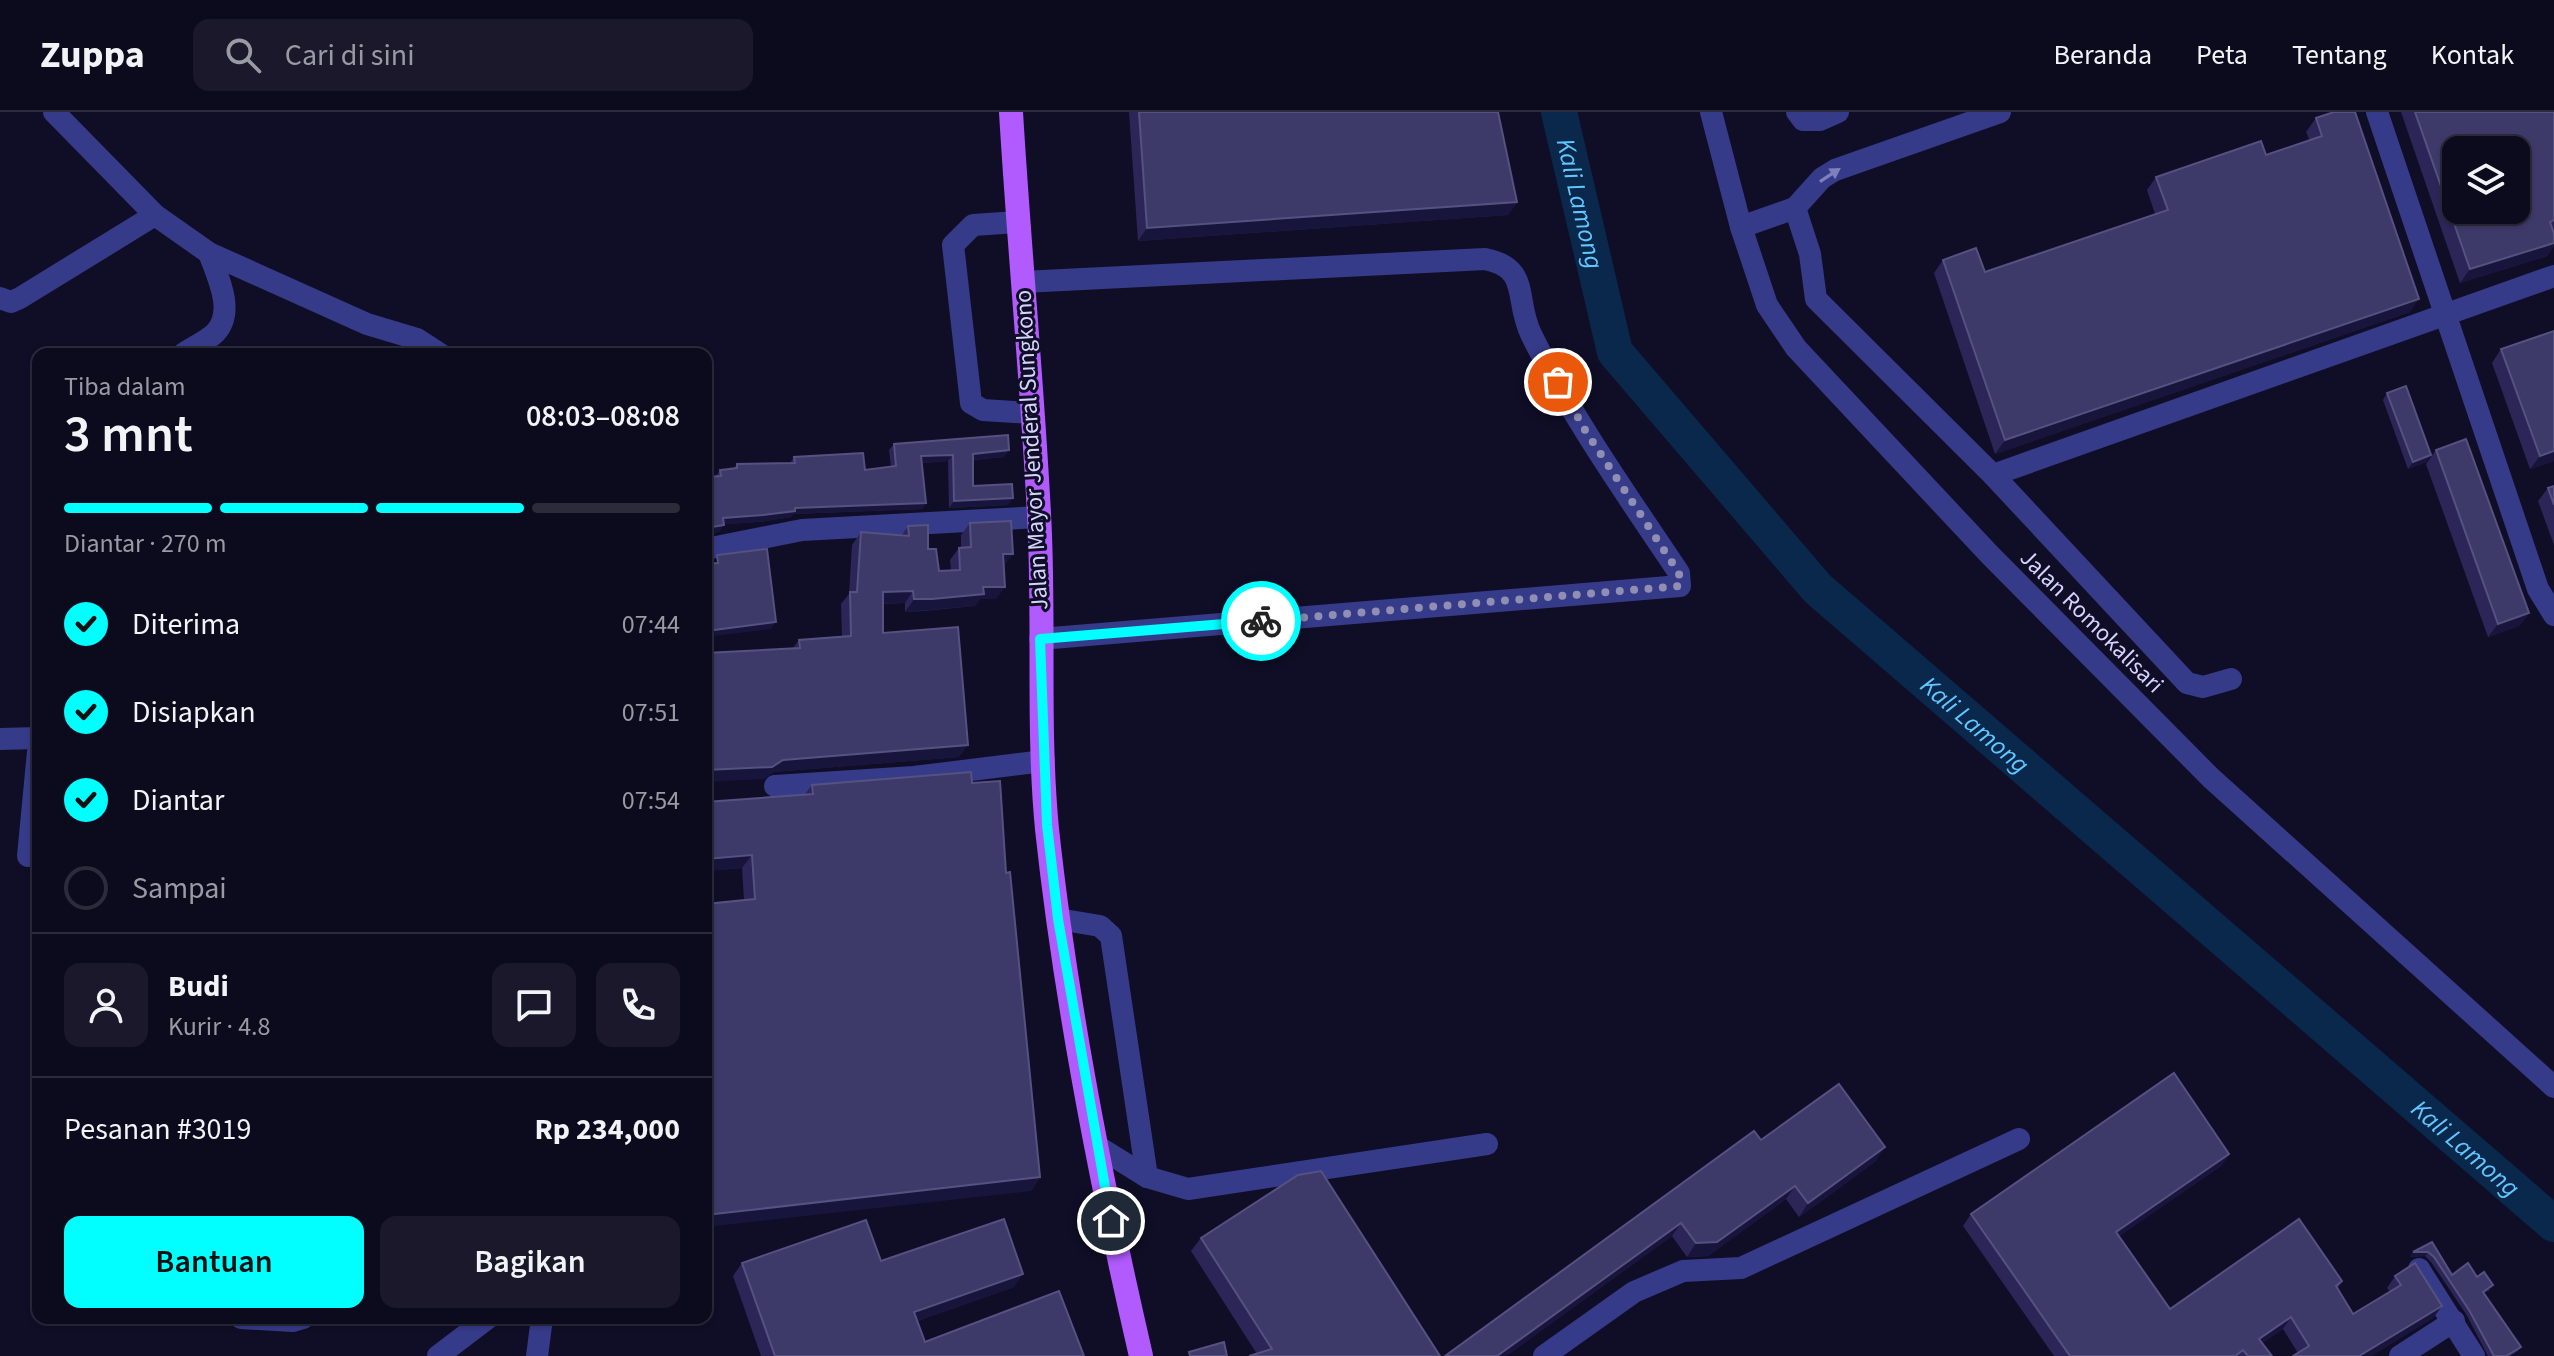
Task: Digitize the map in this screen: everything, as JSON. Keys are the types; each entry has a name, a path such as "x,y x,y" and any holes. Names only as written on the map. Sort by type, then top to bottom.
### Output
{"main road":[{"name":"Jalan Mayor Jenderal Sungkono","path":"1011,112 1039,517 1047,825 1058,919 1097,1146 1141,1356"}],"street":[{"path":"54,112 155,215 209,253 367,324 417,339 431,348"},
{"name":"Jalan Romokalisari","path":"1711,112 1741,227 1767,305 1780,329 1979,544 2211,778 2554,1087"},
{"path":"1797,112 1803,120 1820,120 1838,112"},
{"path":"2377,112 2538,589 2554,615"},
{"path":"1741,227 1795,208 1822,178 1835,170 1995,113"},
{"path":"1795,208 1810,254 1816,299 1993,475 2187,683 2203,687 2231,679"},
{"path":"0,298 11,302 20,298 155,215"},
{"path":"1018,222 973,225 953,245 971,403 983,410 1031,413"},
{"path":"192,348 216,333 223,321 222,286 209,253"},
{"path":"1023,282 1485,259 1504,263 1516,273 1523,314 1539,347 1585,430 1679,573 1680,586 1040,639"},
{"path":"1993,475 2554,276"},
{"path":"712,548 802,530 1039,517"},
{"path":"0,739 32,738"},
{"path":"775,786 914,777 1044,761"},
{"path":"28,856 32,834"},
{"path":"1058,919 1100,926 1111,936 1147,1177"},
{"path":"1544,1356 1634,1292 1683,1271 1741,1268 2019,1139"},
{"path":"1097,1146 1147,1177 1188,1189 1487,1144"},
{"path":"2419,1269 2474,1356"},
{"path":"2400,1356 2454,1321"},
{"path":"438,1356 480,1324"},
{"path":"537,1356 541,1324"}],"building":[{"path":"1139,112 1498,112 1517,202 1147,228"},
{"path":"2334,112 2355,112 2419,299 2005,440 1943,260 1976,248 1985,272 2168,210 2156,177 2261,141 2266,155 2322,136 2316,118"},
{"path":"2415,112 2554,112 2554,220 2550,222 2554,243 2470,269 2454,224 2530,224 2530,136 2442,136 2442,189"},
{"path":"2554,331 2554,451 2540,456 2501,349"},
{"path":"2406,386 2431,455 2413,462 2387,393"},
{"path":"1008,435 1009,450 973,454 973,486 1012,484 1013,498 954,501 953,455 921,456 926,503 795,508 795,511 723,518 724,525 712,527 712,477 721,476 720,470 737,468 737,464 795,463 794,457 863,453 865,470 896,466 894,444"},
{"path":"2466,439 2529,613 2498,624 2436,450"},
{"path":"2554,486 2554,505 2548,488"},
{"path":"1011,521 1013,554 1003,554 1005,587 983,587 984,594 932,599 914,599 913,591 883,592 883,633 958,627 968,745 783,760 772,767 712,770 712,653 800,648 799,640 851,636 850,592 857,592 861,532 909,536 908,526 928,525 928,549 936,549 939,571 960,570 959,548 971,547 970,523"},
{"path":"767,549 776,622 712,630 712,564 718,563 717,555"},
{"path":"971,772 972,783 1000,781 1006,873 1010,872 1040,1177 712,1214 712,903 755,899 752,855 712,858 712,802 813,794 812,785"},
{"path":"2174,1073 2229,1154 2116,1232 2170,1309 2299,1219 2342,1281 2336,1286 2353,1314 2401,1285 2395,1276 2415,1263 2442,1306 2359,1356 2293,1356 2309,1346 2291,1317 2259,1339 2272,1356 2248,1356 2243,1350 2235,1356 2070,1356 1971,1214"},
{"path":"1839,1084 1885,1147 1808,1203 1795,1186 1717,1242 1696,1243 1681,1223 1497,1356 1445,1356 1754,1131 1761,1140"},
{"path":"1321,1171 1440,1356 1249,1356 1272,1349 1201,1238 1298,1175"},
{"path":"1004,1219 1023,1274 914,1312 925,1342 1059,1291 1084,1356 775,1356 742,1263 866,1220 881,1261"},
{"path":"2432,1242 2452,1275 2468,1263 2477,1277 2484,1272 2493,1285 2483,1292 2521,1347 2506,1356 2494,1356 2469,1310 2434,1257 2428,1252 2413,1252"},
{"path":"1224,1342 1227,1356 1190,1356 1189,1352"}],"waterway":[{"name":"Kali Lamong","path":"1559,112 1615,352 1818,589 2554,1224"}],"way so far":[{"path":"1261,621 1668,590 1680,586 1679,573 1585,430 1558,382"}],"route":[{"path":"1111,1221 1058,919 1047,825 1040,639 1261,621"}]}
